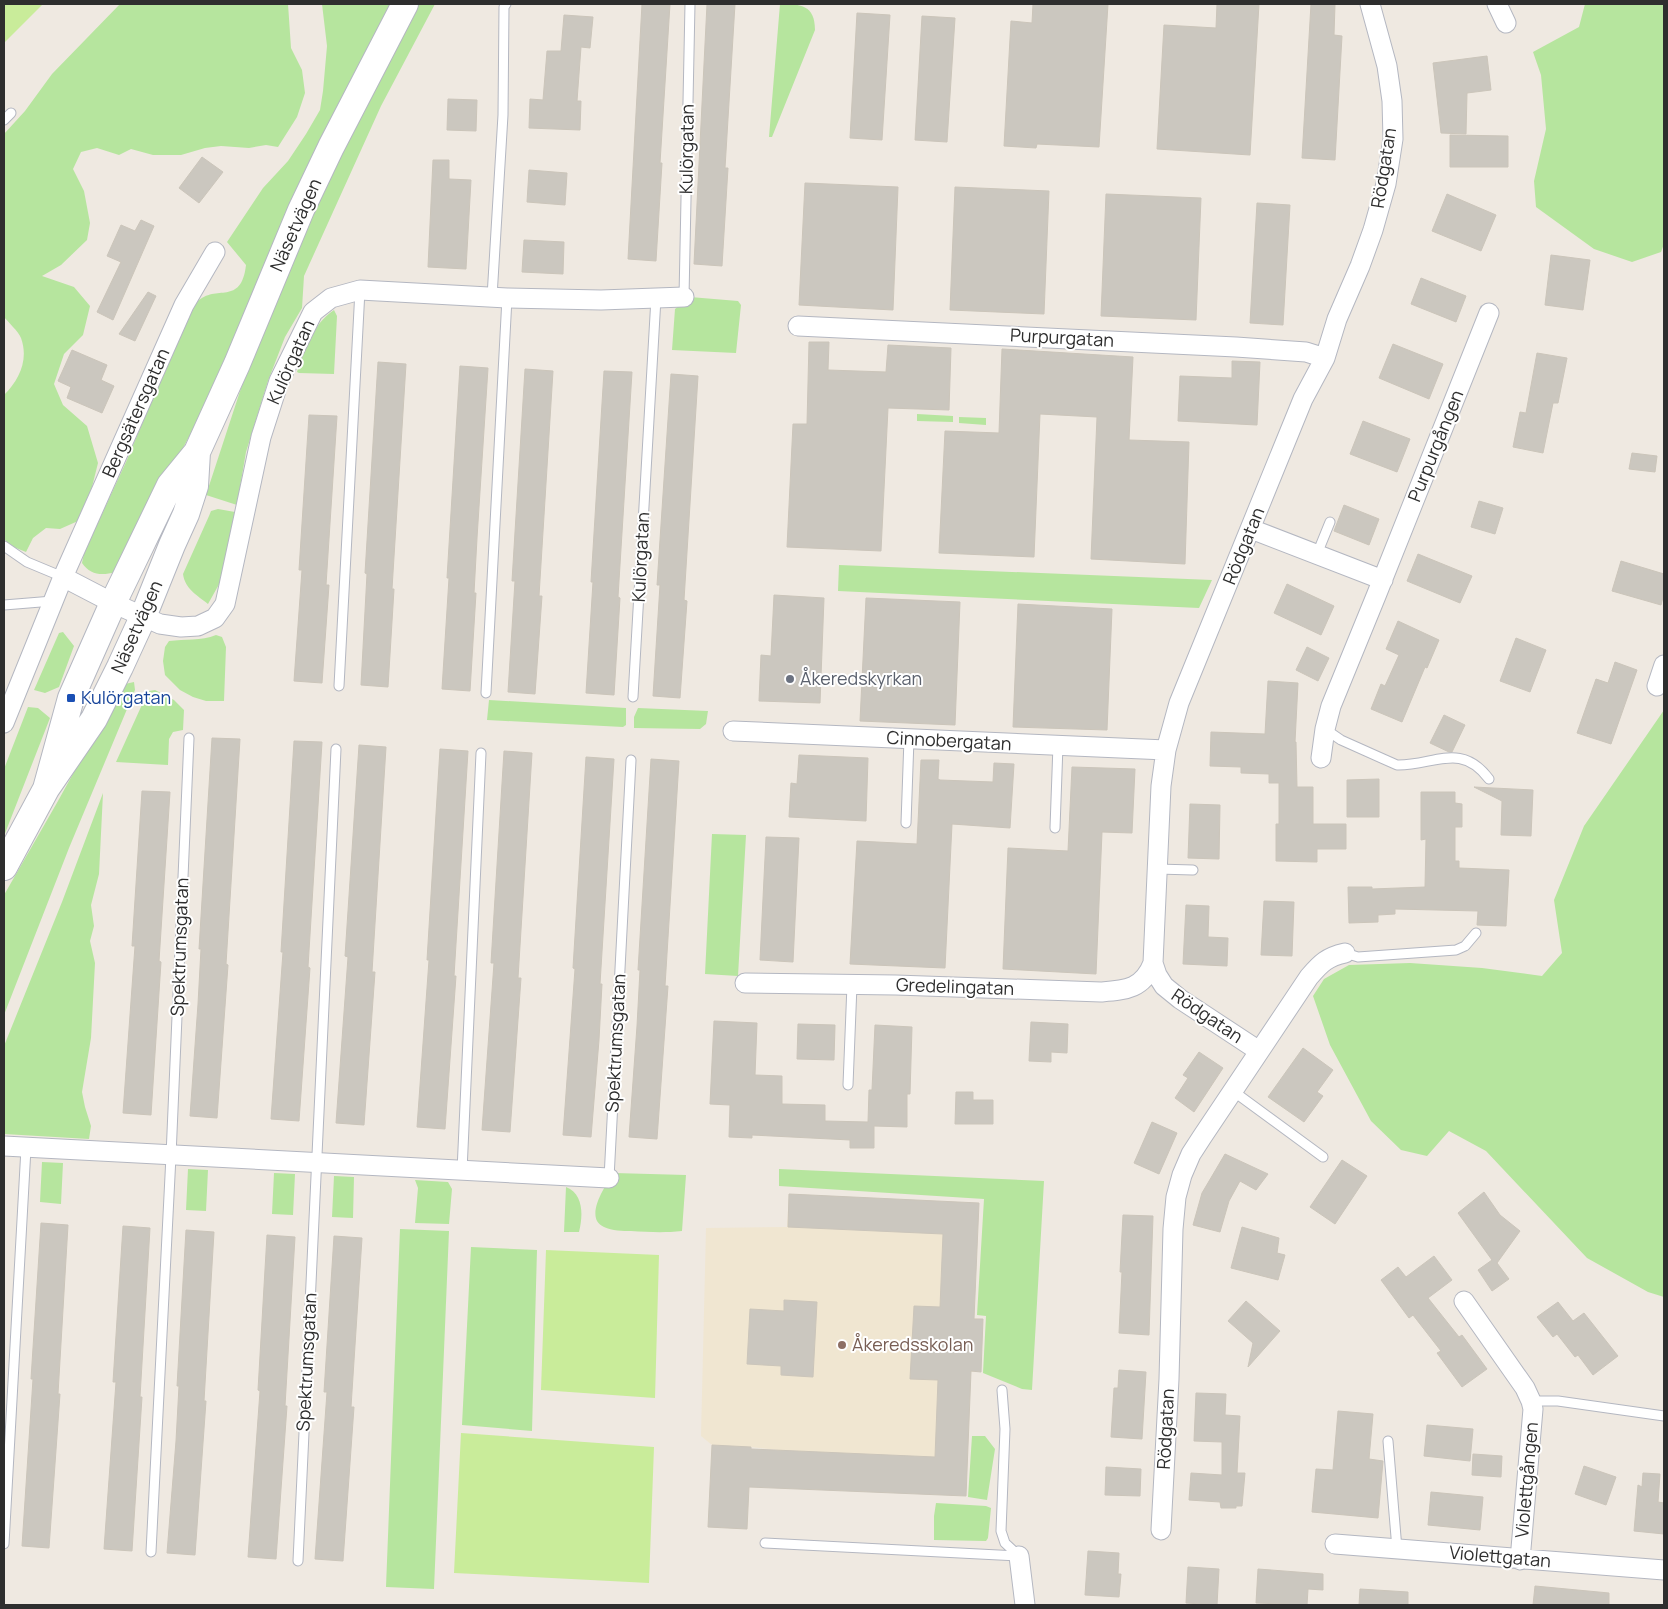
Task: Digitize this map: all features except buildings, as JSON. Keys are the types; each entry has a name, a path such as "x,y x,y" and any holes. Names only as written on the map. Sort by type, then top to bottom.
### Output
{"street":[{"name":"Näsetvägen","path":"46,789 71,698 113,603 170,486 197,452 237,364 301,210 326,156 405,4"},
{"name":"Rödgatan","path":"1259,1051 1174,995 1164,986 1157,975 1153,963 1161,786 1166,750 1179,703 1303,399 1325,358 1336,319 1360,266 1373,230 1386,184 1393,139 1392,101 1387,66 1370,4"},
{"path":"1497,4 1506,22"},
{"name":"Bergsätersgatan","path":"4,723 53,600 184,305 215,252"},
{"name":"Kulörgatan","path":"113,603 160,624 181,627 198,626 215,618 226,604 260,437 279,381 313,312 331,298 360,290 602,300 684,297"},
{"name":"Purpurgången","path":"1321,758 1325,729 1331,706 1489,312"},
{"name":"Purpurgatan","path":"798,326 1236,347 1306,352 1325,358"},
{"name":"Näsetvägen","path":"4,867 46,789 94,719 112,685 186,514 195,486 197,452"},
{"path":"1251,529 1383,580"},
{"path":"63,577 113,603"},
{"path":"1657,686 1664,665"},
{"name":"Cinnobergatan","path":"732,731 1166,750"},
{"name":"Rödgatan","path":"1161,1530 1169,1378 1173,1229 1176,1198 1182,1175 1191,1154 1202,1136 1309,977 1321,963 1332,956 1345,953"},
{"name":"Gredelingatan","path":"745,983 1101,992 1130,988 1145,979 1153,963"},
{"name":"Spektrumsgatan","path":"4,1146 610,1178"},
{"name":"Violettgången","path":"1464,1301 1524,1388 1531,1401 1533,1410 1520,1560"},
{"name":"Violettgatan","path":"1335,1544 1664,1570"},
{"path":"1019,1556 1025,1605"}],"lane":[{"path":"486,693 499,297 504,7 506,4"},
{"name":"Kulörgatan","path":"684,297 690,4"},
{"path":"4,120 11,113"},
{"path":"339,686 360,290"},
{"name":"Kulörgatan","path":"633,696 656,298"},
{"path":"1317,554 1330,522"},
{"path":"4,546 26,562 63,577"},
{"path":"4,605 53,600"},
{"path":"1325,729 1341,740 1397,764 1407,765 1448,757 1461,759 1476,765 1490,779"},
{"name":"Spektrumsgatan","path":"151,1552 171,1156 189,738"},
{"path":"906,823 909,739"},
{"path":"1055,828 1058,745"},
{"name":"Spektrumsgatan","path":"298,1561 336,749"},
{"path":"462,1171 481,753"},
{"name":"Spektrumsgatan","path":"610,1178 631,760"},
{"path":"1157,869 1193,870"},
{"path":"1345,953 1358,957 1456,950 1465,946 1476,933"},
{"path":"848,1085 852,985"},
{"path":"1233,1091 1323,1157"},
{"path":"4,1544 26,1148"},
{"path":"1002,1390 1005,1429 1001,1531 1005,1543 1019,1556"},
{"name":"Violettgången","path":"1531,1401 1558,1401 1664,1416"},
{"path":"1388,1441 1397,1549"},
{"path":"765,1543 1019,1556"}],"shaded area":[{"name":"Åkeredsskolan","path":"789,1194 979,1203 974,1318 983,1319 981,1372 971,1372 966,1496 776,1488 777,1450 751,1447 747,1529 708,1527 712,1445 701,1436 706,1228 787,1227"}],"green space":[{"path":"4,4 43,4 4,43"},
{"path":"120,4 288,4 291,48 302,70 305,93 297,117 278,147 266,145 249,148 221,146 205,148 181,155 153,155 131,149 119,155 97,148 81,152 73,169 84,191 90,223 87,240 61,265 42,276 74,287 90,306 83,335 64,354 54,384 63,405 87,426 98,463 89,499 78,521 60,529 46,528 33,538 26,552 11,546 4,539 4,395 18,376 24,354 20,335 4,317 4,134 25,111 52,74"},
{"path":"322,4 393,4 357,68 298,186 246,312 193,429 115,572 97,574 89,570 82,563 84,553 126,462 186,319 197,302 204,297 227,292 239,286 246,265 227,242 263,188 288,161 320,110 327,46"},
{"path":"419,4 435,4 381,106 304,276 302,308 285,337 268,381 246,452 237,505 206,495 244,379 300,243 354,127"},
{"path":"780,4 805,8 812,15 815,30 772,137 769,137"},
{"path":"1585,4 1664,4 1664,244 1661,252 1632,262 1594,249 1536,207 1534,181 1546,129 1541,75 1533,52 1579,27"},
{"path":"690,297 738,301 741,305 736,353 672,350 675,309"},
{"path":"334,310 337,316 334,374 297,372 315,330 320,322"},
{"path":"917,414 953,416 953,422 917,421"},
{"path":"959,417 986,418 986,425 959,423"},
{"path":"218,509 235,512 222,579 208,604 189,588 183,574 211,511"},
{"path":"839,565 1212,580 1199,608 838,591"},
{"path":"63,632 74,646 59,687 45,693 34,690 59,633"},
{"path":"216,635 222,637 226,647 224,701 206,701 180,690 165,675 163,661 165,647 169,641 199,639"},
{"path":"134,682 135,690 69,848 4,1015 4,895 118,692 125,684"},
{"path":"155,690 174,700 184,710 183,730 173,732 169,739 168,765 116,762 145,698 149,691"},
{"path":"489,700 626,708 626,725 623,727 487,720"},
{"path":"28,707 38,708 50,718 4,836 4,769"},
{"path":"638,708 708,711 706,724 700,729 634,728 634,717"},
{"path":"1664,710 1664,1297 1648,1292 1587,1258 1486,1151 1449,1131 1427,1156 1401,1150 1371,1121 1330,1045 1313,996 1324,979 1349,965 1410,963 1482,968 1542,976 1562,953 1554,900 1584,826"},
{"path":"103,793 99,874 91,905 94,926 90,941 95,963 91,1038 82,1092 91,1126 89,1139 4,1134 4,1046 62,902"},
{"path":"712,834 746,835 738,976 705,974"},
{"path":"42,1162 63,1163 61,1204 40,1202"},
{"path":"188,1169 208,1170 206,1211 186,1210"},
{"path":"779,1169 1044,1181 1032,1390 1022,1389 983,1373 986,1316 977,1315 984,1199 779,1186"},
{"path":"274,1173 295,1174 293,1215 272,1214"},
{"path":"614,1173 686,1175 682,1231 618,1230 604,1227 598,1223 596,1209 598,1201"},
{"path":"334,1176 354,1177 353,1218 332,1217"},
{"path":"415,1180 448,1182 452,1189 449,1224 415,1223 418,1188"},
{"path":"566,1187 576,1195 581,1206 579,1232 564,1232"},
{"path":"400,1229 449,1231 434,1589 386,1587"},
{"path":"471,1247 537,1250 532,1431 462,1425"},
{"path":"546,1250 659,1255 655,1398 541,1390"},
{"path":"461,1433 654,1447 649,1583 454,1573"},
{"path":"972,1436 985,1436 995,1449 987,1500 968,1497"},
{"path":"936,1503 986,1506 991,1508 988,1538 986,1541 934,1540"}],"place":[{"name":"Åkeredskyrkan","path":"790,679"},
{"name":"Kulörgatan","path":"71,698"},
{"name":"Åkeredsskolan","path":"842,1345"}]}
